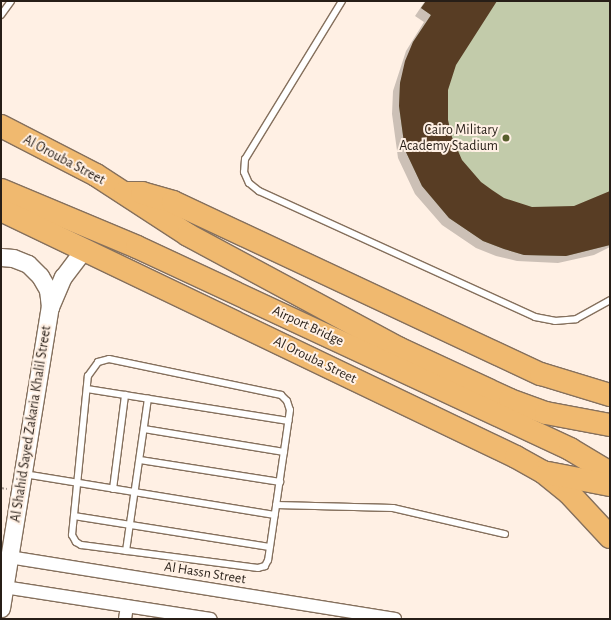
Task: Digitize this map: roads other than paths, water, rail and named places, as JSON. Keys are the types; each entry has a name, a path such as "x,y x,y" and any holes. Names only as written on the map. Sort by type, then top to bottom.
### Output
{"highway":[{"name":"Al Orouba Street","path":"1,126 96,175 188,235 398,348 510,400 546,413 610,425"},
{"name":"Airport Bridge","path":"1,190 137,246 570,448 610,473"},
{"path":"125,193 142,193 174,202 541,374 610,395"},
{"name":"Al Orouba Street","path":"1,210 543,472 574,498 610,537"},
{"path":"543,472 610,485"}],"street":[{"name":"Al Shahid Sayed Zakaria Khalil Street","path":"1,608 50,307 62,277 84,249"},
{"path":"1,256 13,258 28,264 40,276 48,290 50,307"},
{"name":"Al Hassn Street","path":"9,557 395,619"},
{"path":"4,587 211,619"},
{"path":"126,619 127,606"}],"lane":[{"path":"1,15 11,1"},
{"path":"342,1 245,159 244,172 249,183 259,191 535,317 555,321 576,319 610,300"},
{"path":"109,360 281,395 289,405 288,422 267,564 258,568 78,544 72,535 88,376 93,366 109,360"},
{"path":"87,389 288,422"},
{"path":"112,488 125,395"},
{"path":"126,551 148,399"},
{"path":"144,429 284,452"},
{"path":"140,460 280,482"},
{"path":"23,474 275,515"},
{"path":"276,506 393,508 505,534"},
{"path":"74,516 270,547"}],"place":[{"name":"Cairo Military Academy Stadium","path":"506,138"}]}
